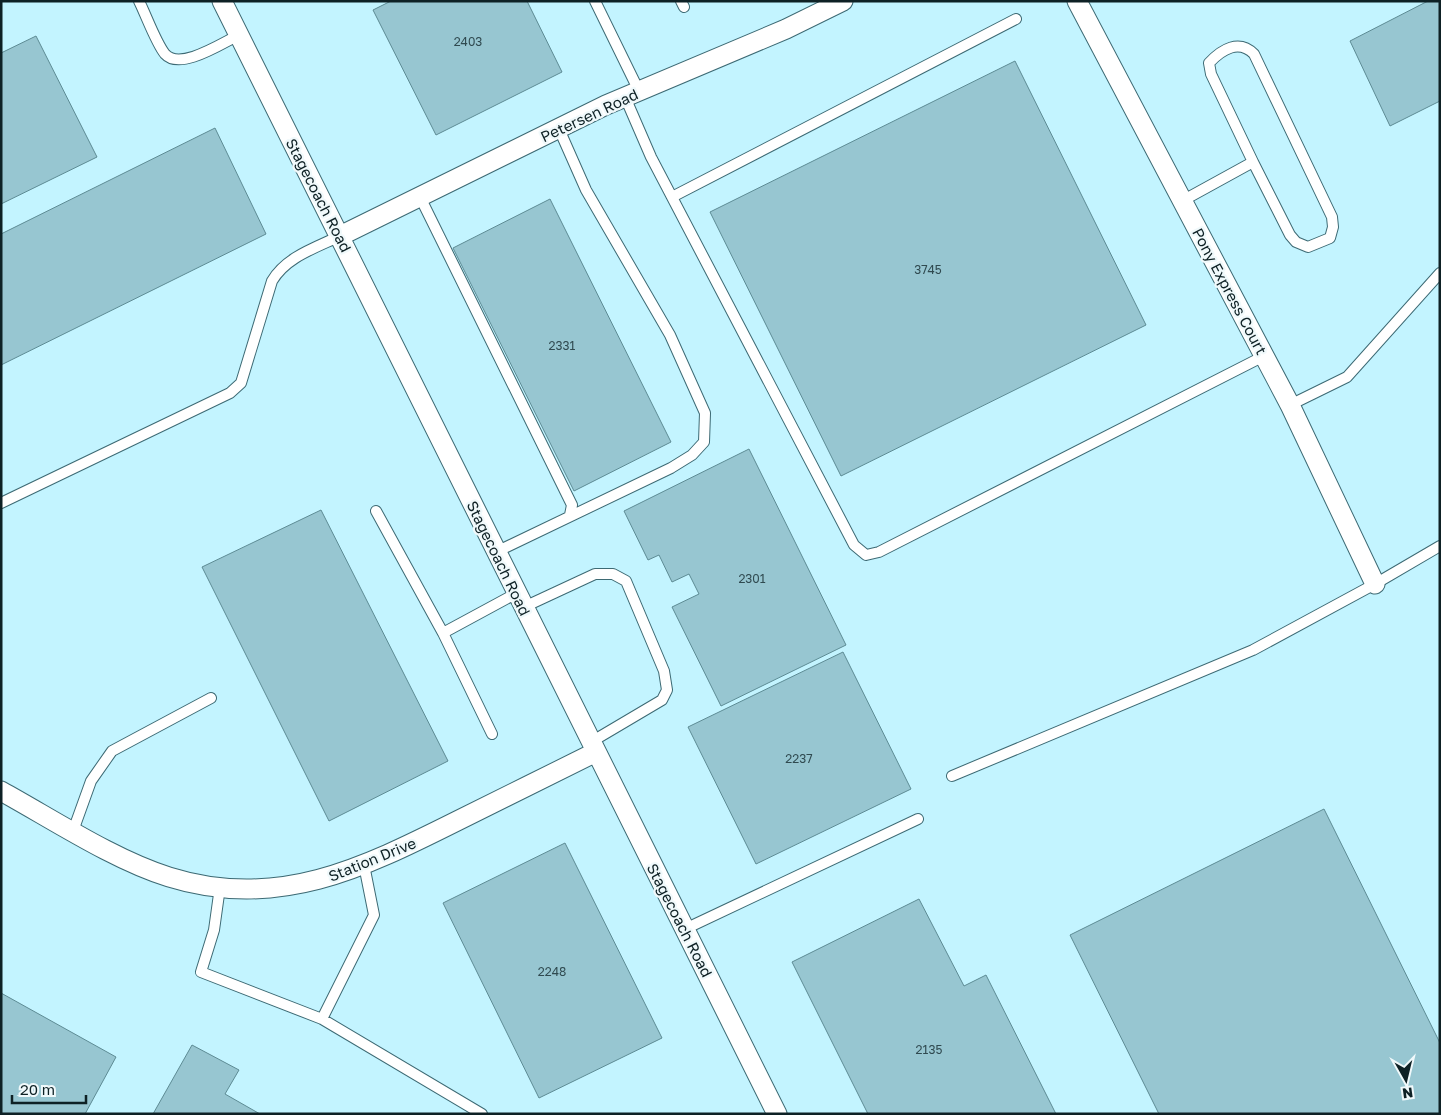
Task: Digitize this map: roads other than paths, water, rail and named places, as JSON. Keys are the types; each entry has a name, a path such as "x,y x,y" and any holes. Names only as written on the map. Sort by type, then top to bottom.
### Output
{"street":[{"name":"Stagecoach Road","path":"222,1 685,929 772,1112"},
{"name":"Petersen Road","path":"340,236 632,94 786,29 843,1"},
{"name":"Pony Express Court","path":"1077,1 1290,405 1375,584"},
{"name":"Station Drive","path":"1,791 139,866 170,877 220,887 256,889 288,886 339,875 384,857 593,747"}],"lane":[{"path":"139,1 165,54 177,60 191,59 239,35"},
{"path":"595,1 672,197 854,545 866,555 879,552 1264,356"},
{"path":"672,197 1016,19"},
{"path":"1238,45 1246,46 1254,54 1332,217 1333,227 1330,238 1308,247 1296,242 1290,235 1253,162 1210,74 1209,63 1214,57 1238,45"},
{"path":"496,552 560,524 570,516 671,468 692,455 704,442 705,413 670,336 586,190 559,129"},
{"path":"1182,200 1253,162"},
{"path":"420,197 572,505 570,516"},
{"path":"1,503 230,393 241,383 272,281 279,269 288,262 340,236"},
{"path":"1290,405 1347,378 1440,273"},
{"path":"376,511 443,633 492,734"},
{"path":"952,776 1253,650 1375,584 1440,546"},
{"path":"443,633 520,600 595,574 613,574 626,581 664,671 667,690 662,700 593,747"},
{"path":"73,831 91,781 112,751 211,698"},
{"path":"685,929 918,819"},
{"path":"322,1019 374,915 364,865"},
{"path":"220,887 214,930 201,972 322,1019 482,1114"}]}
